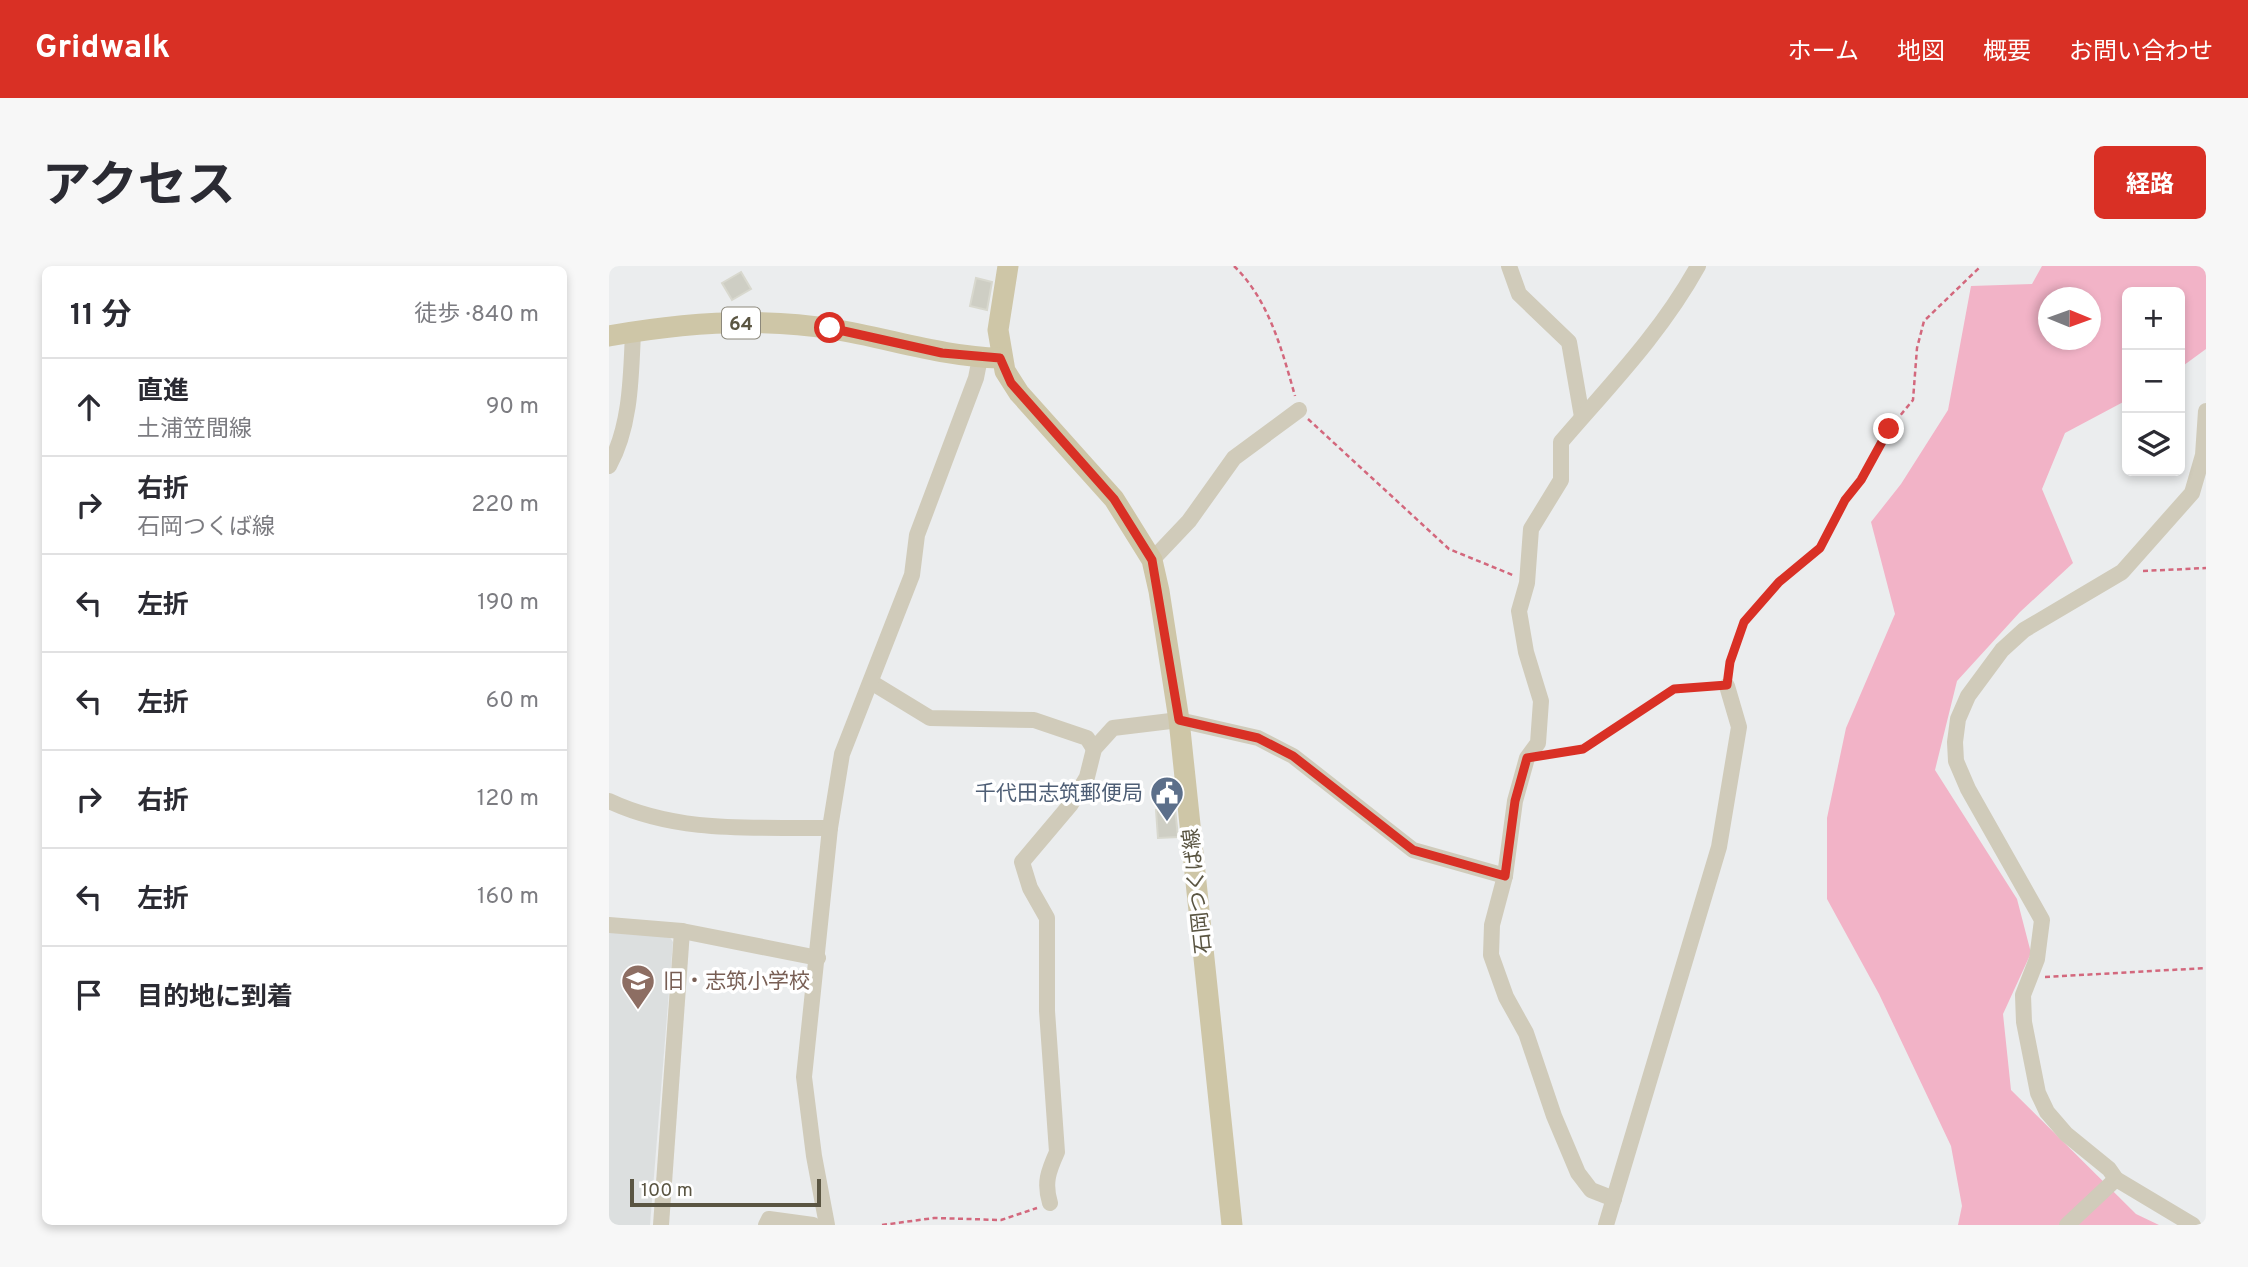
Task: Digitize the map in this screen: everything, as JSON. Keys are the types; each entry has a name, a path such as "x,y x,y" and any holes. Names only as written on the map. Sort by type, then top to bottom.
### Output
{"main road":[{"path":"990,358 1008,266"},
{"name":"64","path":"609,336 706,324 786,324 830,328 942,353 990,358"},
{"name":"石岡つくば線","path":"990,358 1114,499 1152,560 1179,720 1232,1225"}],"street":[{"path":"1509,266 1519,294 1569,342 1582,417"},
{"path":"1613,1199 1591,1189 1578,1173 1554,1116 1526,1033 1506,997 1491,955 1492,925 1505,876 1515,801 1527,758 1538,743 1541,701 1526,652 1519,611 1527,583 1531,529 1561,480 1561,442 1650,341 1676,305 1698,266"},
{"path":"609,466 618,451 626,416 633,332"},
{"path":"827,1225 810,1133 804,1077 830,828 842,754 912,575 917,536 976,378 990,358"},
{"path":"1152,560 1189,521 1234,458 1299,410"},
{"path":"2193,1225 2116,1179 2066,1134 2047,1112 2038,1093 2023,995 2032,978 2042,934 2042,920 1968,789 1956,761 1958,719 1981,674 2024,630 2122,572 2192,494 2203,455 2206,411"},
{"path":"871,682 930,718 1034,720 1087,738 1094,748"},
{"path":"1606,1225 1719,847 1739,727 1727,685"},
{"path":"1050,1203 1045,1187 1047,1172 1057,1152 1047,1011 1047,918 1030,888 1022,862 1071,804 1087,778 1094,748 1113,728 1179,720 1258,738 1293,756 1413,850 1505,876"},
{"path":"609,801 634,813 671,823 720,827 830,828"},
{"path":"609,925 682,931 818,958"},
{"path":"661,1225 682,931"},
{"path":"2067,1225 2116,1179"},
{"path":"766,1225 769,1219 813,1225"}],"path":[{"path":"1234,266 1251,283 1263,301 1299,410 1449,549 1506,570 1527,583"},
{"path":"1527,758 1583,749 1674,689 1727,685 1730,662 1744,622 1779,582 1820,548 1845,500 1861,480 1889,429 1913,400 1917,348 1924,321 1981,266"},
{"path":"2122,572 2206,568"},
{"path":"2032,978 2206,968"},
{"path":"882,1225 934,1218 1001,1220 1050,1203"}],"shaded area":[{"path":"2042,266 2206,266 2206,349 2185,364 2185,287 2122,287 2122,403 2065,433 2042,489 2073,563 2020,612 1957,681 1935,770 2017,899 2031,953 2003,1014 2011,1090 2136,1214 2159,1225 1958,1225 1962,1206 1951,1146 1879,994 1827,899 1827,818 1846,728 1895,614 1871,522 1901,484 1948,410 1971,286 2032,284"},
{"name":"旧・志筑小学校","path":"609,932 669,936 673,942 650,1225 609,1225"}],"building":[{"path":"741,272 751,289 732,300 722,283"},
{"path":"976,278 992,282 987,310 970,306"},
{"path":"1175,808 1178,837 1158,838 1156,810"}],"place":[{"name":"千代田志筑郵便局","path":"1167,823"},
{"name":"旧・志筑小学校","path":"638,1011"}],"route":[{"path":"830,328 942,353 1000,358 1011,383 1114,499 1152,560 1179,720 1258,738 1293,756 1329,787 1413,850 1505,876 1515,801 1527,758 1583,749 1674,689 1727,685 1730,662 1744,622 1779,582 1820,548 1845,500 1861,480 1889,429"}]}
